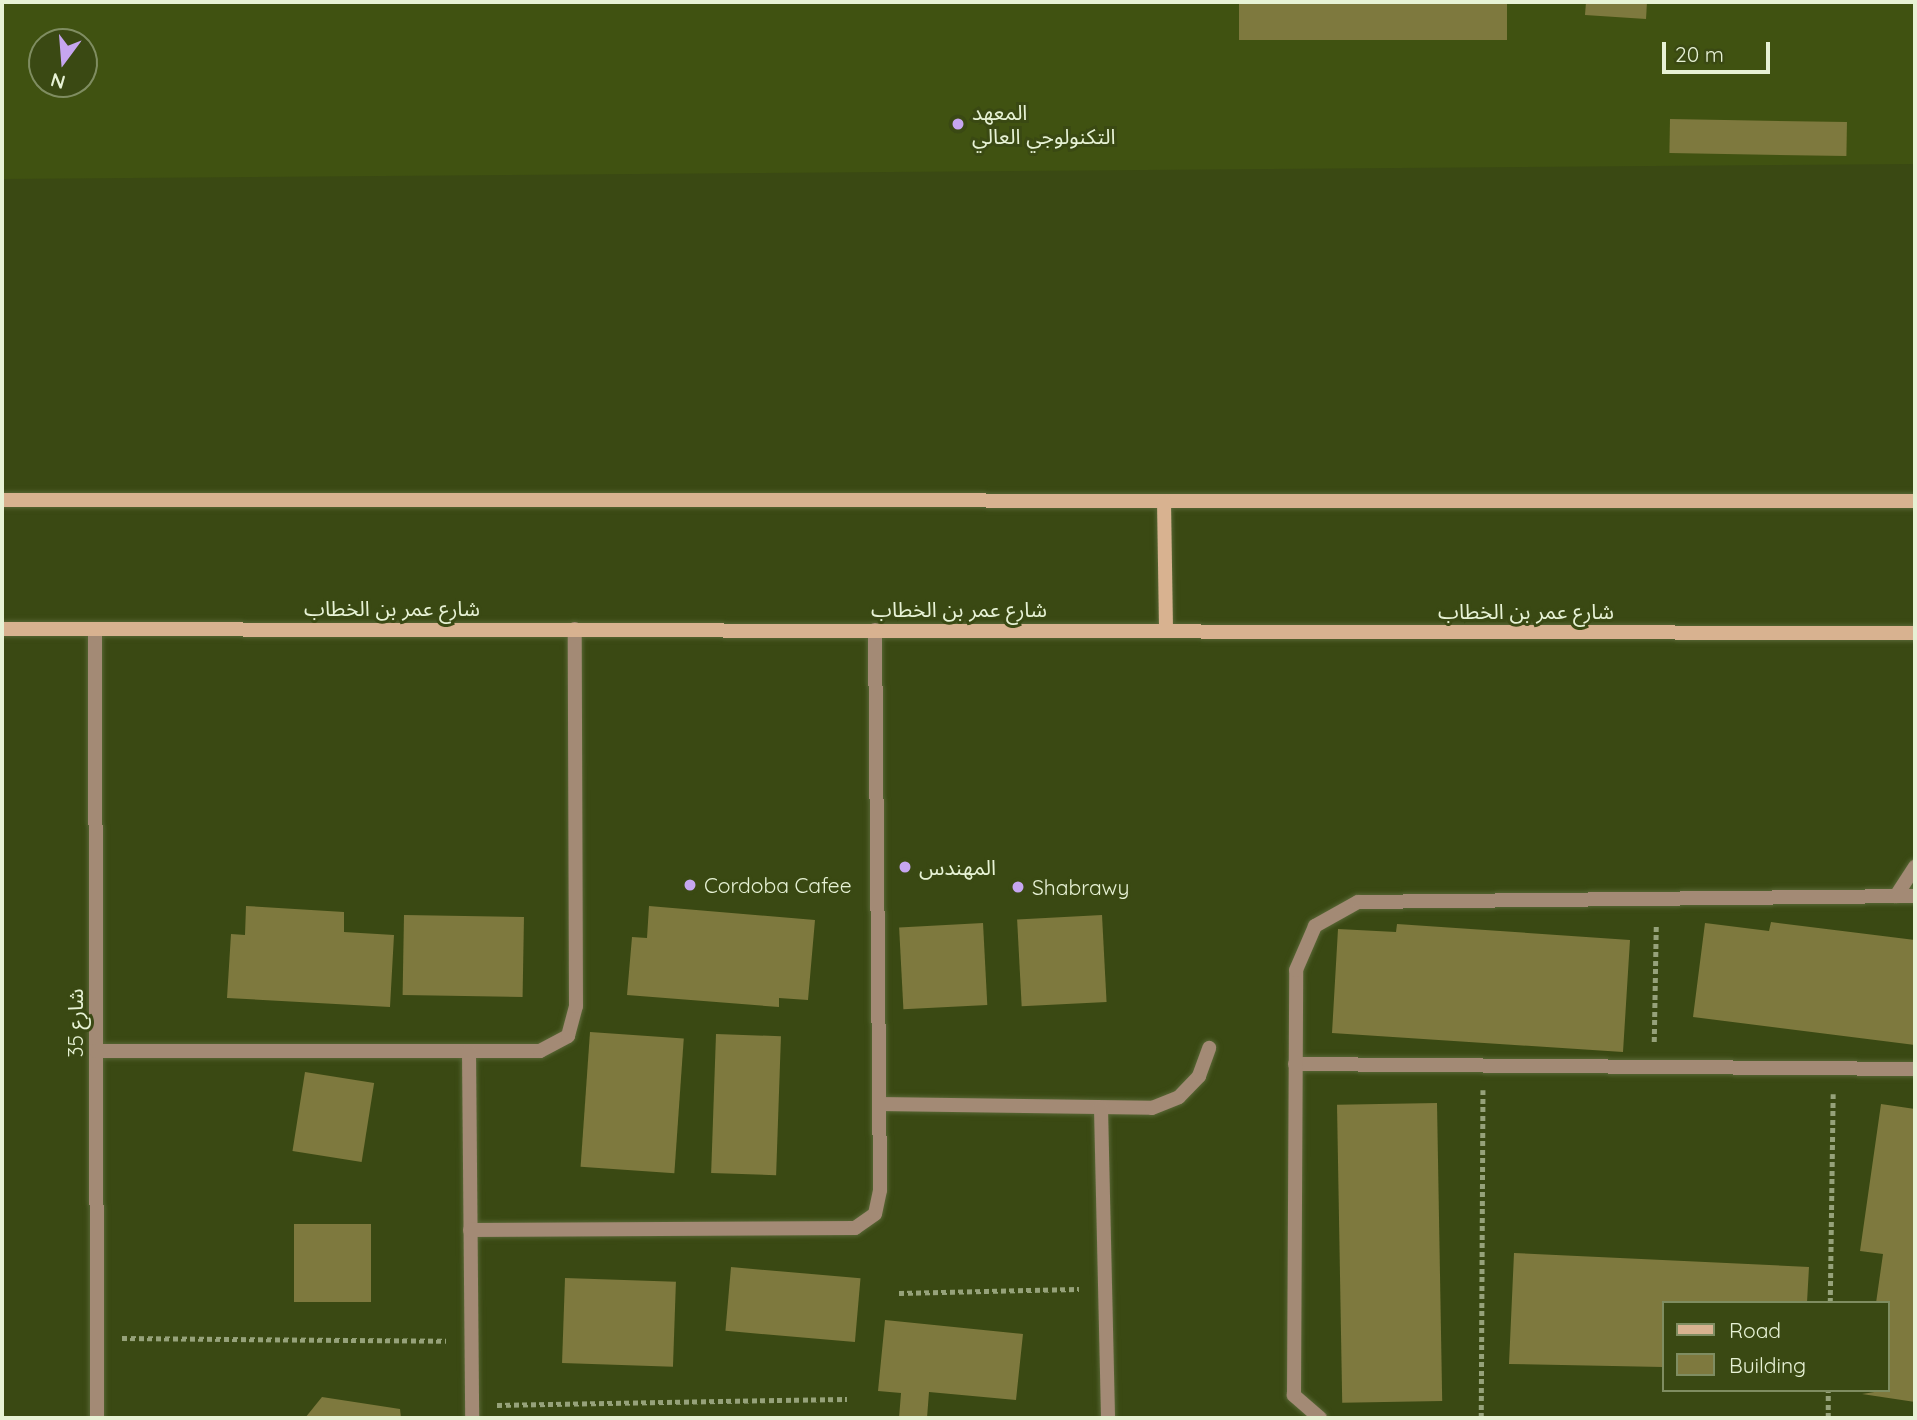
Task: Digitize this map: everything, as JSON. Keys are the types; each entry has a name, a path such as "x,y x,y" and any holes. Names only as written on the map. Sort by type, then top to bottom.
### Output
{"street":[{"path":"2,500 1915,501"},
{"path":"1164,501 1166,631"},
{"name":"شارع عمر بن الخطاب","path":"2,629 1915,632"},
{"name":"شارع 35","path":"95,629 97,1418"},
{"path":"96,1051 540,1052 568,1036 575,1022 575,629"},
{"path":"470,1230 855,1228 875,1214 880,1203 875,630"},
{"path":"1896,896 1915,867"},
{"path":"1320,1418 1294,1395 1296,970 1302,946 1335,910 1358,902 1915,896"},
{"path":"879,1104 1152,1108 1180,1097 1199,1076 1209,1048"},
{"path":"469,1051 472,1412"},
{"path":"1295,1064 1915,1069"},
{"path":"1101,1108 1108,1418"}],"path":[{"path":"1653,1067 1656,899"},
{"path":"1481,1418 1483,1066"},
{"path":"1830,1301 1833,1068"},
{"path":"899,1293 1105,1289"},
{"path":"97,1337 472,1341"},
{"path":"1828,1392 1828,1418"},
{"path":"472,1412 847,1399"}],"shaded area":[{"name":"المعهد التكنولوجي العالي","path":"2,2 1915,2 1915,164 2,179"}],"building":[{"path":"1239,2 1507,2 1507,40 1239,40"},
{"path":"1586,2 1647,2 1646,19 1585,15"},
{"path":"1670,119 1847,122 1846,156 1669,153"},
{"path":"246,906 344,912 344,932 394,935 390,1007 227,998 231,934 245,935"},
{"path":"649,906 815,920 808,1000 779,998 779,1007 627,995 632,937 647,938"},
{"path":"404,915 524,917 523,997 403,995"},
{"path":"1102,915 1107,1002 1022,1006 1017,919"},
{"path":"1771,922 1915,940 1915,1045 1693,1017 1705,923 1769,931"},
{"path":"983,923 987,1005 903,1009 899,927"},
{"path":"1397,924 1630,940 1623,1052 1332,1033 1338,929 1396,932"},
{"path":"590,1032 684,1039 674,1173 581,1167"},
{"path":"716,1034 781,1036 776,1175 711,1173"},
{"path":"305,1072 374,1083 362,1162 292,1151"},
{"path":"1437,1103 1442,1401 1342,1403 1337,1105"},
{"path":"1881,1104 1915,1109 1915,1402 1862,1394 1889,1392 1889,1301 1876,1301 1883,1254 1860,1251"},
{"path":"294,1224 371,1224 371,1302 294,1302"},
{"path":"1514,1253 1809,1267 1807,1301 1661,1301 1661,1367 1509,1364"},
{"path":"731,1267 861,1278 855,1342 725,1331"},
{"path":"565,1278 676,1282 673,1367 562,1363"},
{"path":"885,1320 1023,1334 1016,1400 929,1392 927,1418 899,1418 901,1393 878,1391"},
{"path":"322,1397 400,1409 401,1418 305,1418"}],"place":[{"name":"المعهد التكنولوجي العالي","path":"958,124"},
{"name":"المهندس","path":"905,867"},
{"name":"Cordoba Cafee","path":"690,885"},
{"name":"Shabrawy","path":"1018,887"}]}
